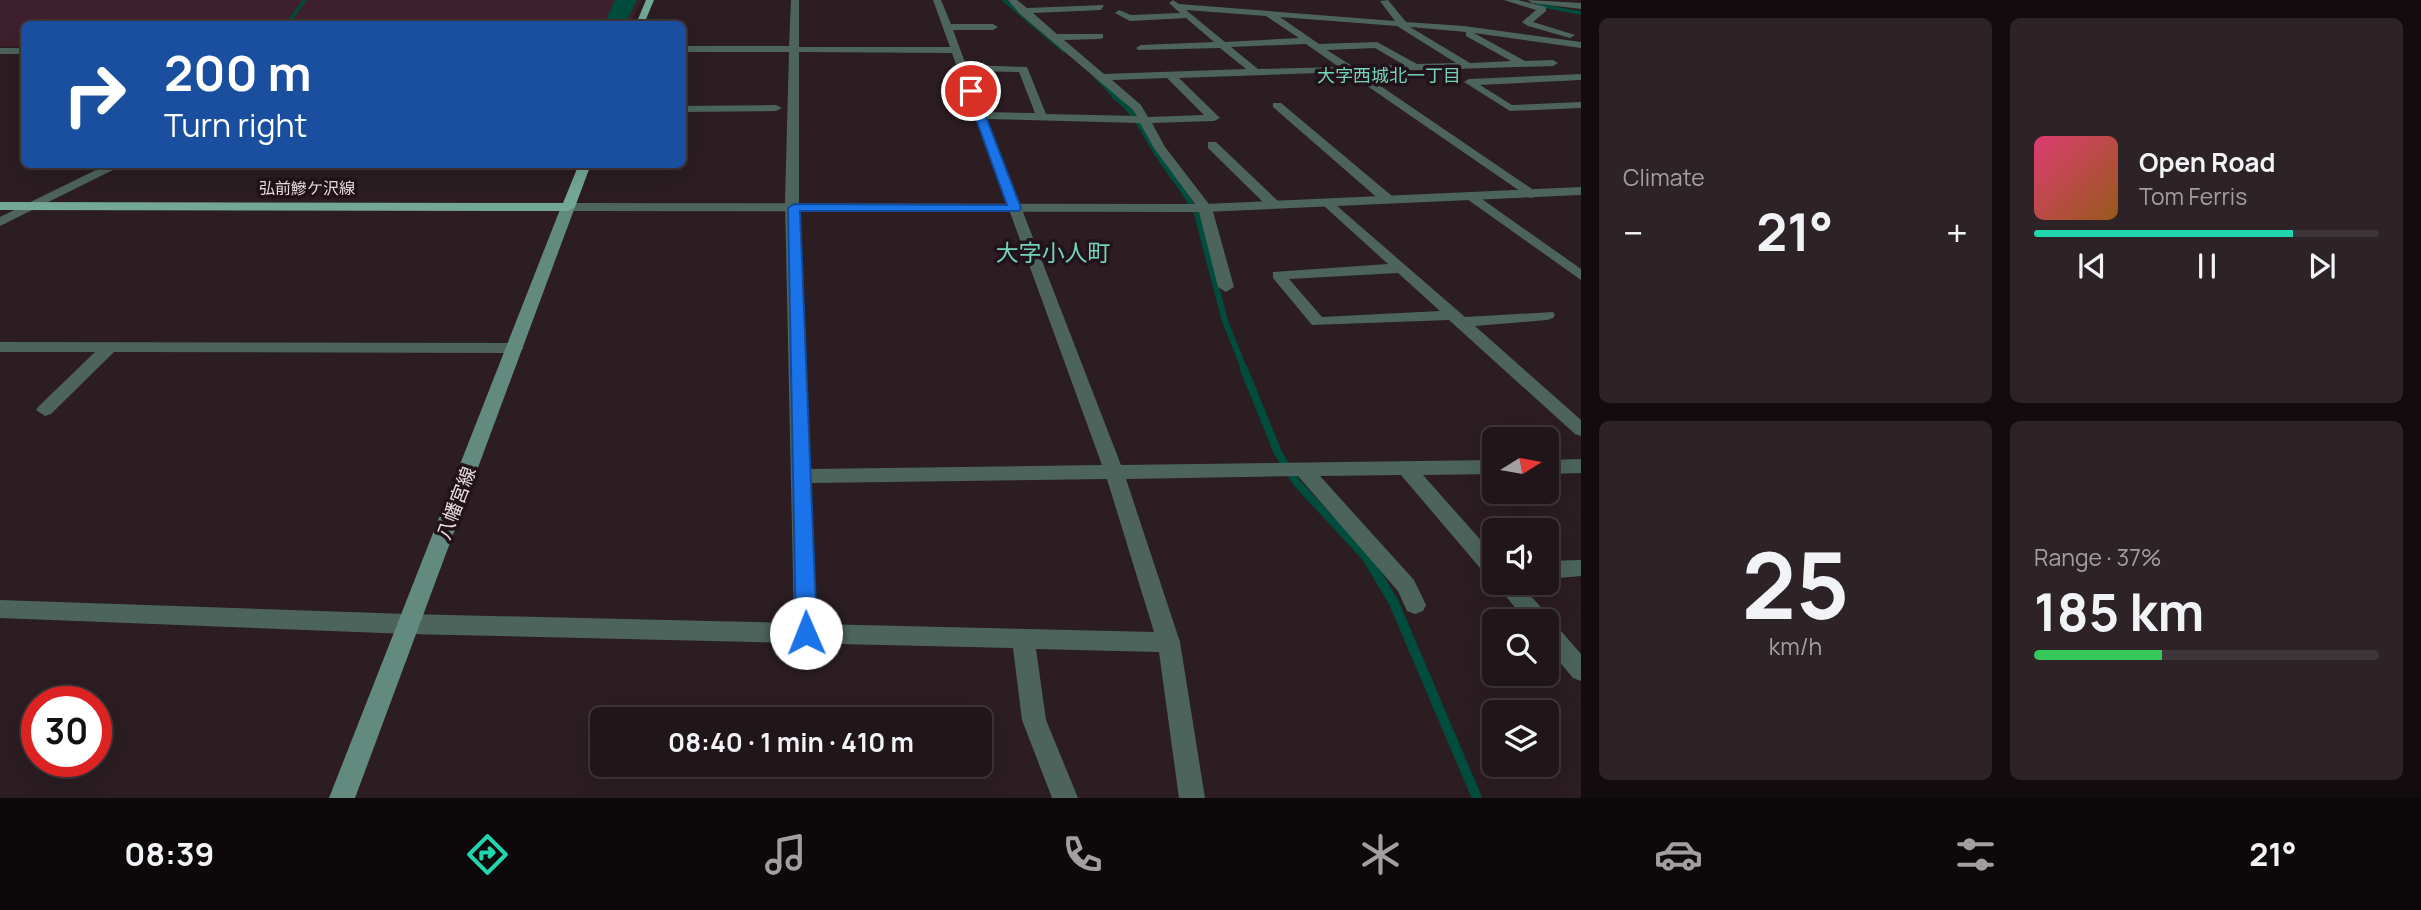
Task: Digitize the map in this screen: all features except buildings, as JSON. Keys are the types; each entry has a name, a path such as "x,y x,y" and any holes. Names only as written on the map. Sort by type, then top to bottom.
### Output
{"main road":[{"path":"641,21 650,0"},
{"path":"568,207 583,168"},
{"name":"弘前鰺ケ沢線","path":"0,206 568,207"},
{"name":"八幡宮線","path":"342,798 568,207"}],"street":[{"path":"795,0 794,208 806,633"},
{"path":"937,0 1114,472 1169,642 1192,798"},
{"path":"1012,0 1137,107 1198,208 1226,287"},
{"path":"1531,0 1579,4"},
{"path":"1384,1 1398,23 1469,66"},
{"path":"1509,1 1581,17"},
{"path":"1172,3 1267,12 1334,13 1579,44"},
{"path":"1172,3 1256,72"},
{"path":"1023,11 1101,7"},
{"path":"1543,9 1527,22 1579,44"},
{"path":"1267,12 1530,194"},
{"path":"1119,13 1130,18 1185,16"},
{"path":"947,27 993,27"},
{"path":"1464,29 1522,64"},
{"path":"1053,37 1100,36"},
{"path":"1141,48 1220,43 1377,45 1415,67"},
{"path":"686,49 956,50"},
{"path":"0,51 21,51"},
{"path":"1103,77 1553,63"},
{"path":"962,68 1023,69 1042,117"},
{"path":"980,115 1130,120 1214,118 1170,75"},
{"path":"1581,77 1469,82 1510,108 1581,105"},
{"path":"1277,104 1387,199"},
{"path":"686,109 776,108"},
{"path":"1212,145 1274,205"},
{"path":"0,222 110,168"},
{"path":"568,207 1198,208 1581,191"},
{"path":"1472,196 1581,276"},
{"path":"1329,202 1581,430"},
{"path":"1402,268 1278,275 1318,322 1547,314"},
{"path":"0,346 516,348"},
{"path":"45,410 110,347"},
{"path":"1559,467 1581,466"},
{"path":"803,476 1482,467"},
{"path":"1406,468 1482,555"},
{"path":"1292,470 1406,586 1415,605"},
{"path":"1559,569 1581,568"},
{"path":"1516,595 1529,609"},
{"path":"0,609 408,624 1169,642"},
{"path":"1023,639 1034,720 1065,798"},
{"path":"1559,645 1581,671"}],"shaded area":[{"path":"0,0 641,0 631,21 21,21 21,46 0,46"},
{"path":"615,0 637,0 626,21 605,21"}],"waterway":[{"path":"289,21 305,0"},
{"path":"1004,0 1064,51"},
{"path":"1537,5 1581,13"},
{"path":"1095,76 1115,97"},
{"path":"1115,97 1138,123 1199,219"},
{"path":"1198,218 1225,321 1245,371"},
{"path":"1244,369 1278,453 1296,482 1369,561"},
{"path":"1368,559 1394,603 1477,798"}],"district":[{"name":"大字西城北一丁目","path":"1389,76"},
{"name":"大字小人町","path":"1053,253"}],"route":[{"path":"806,633 794,208 1014,208 971,91"}]}
